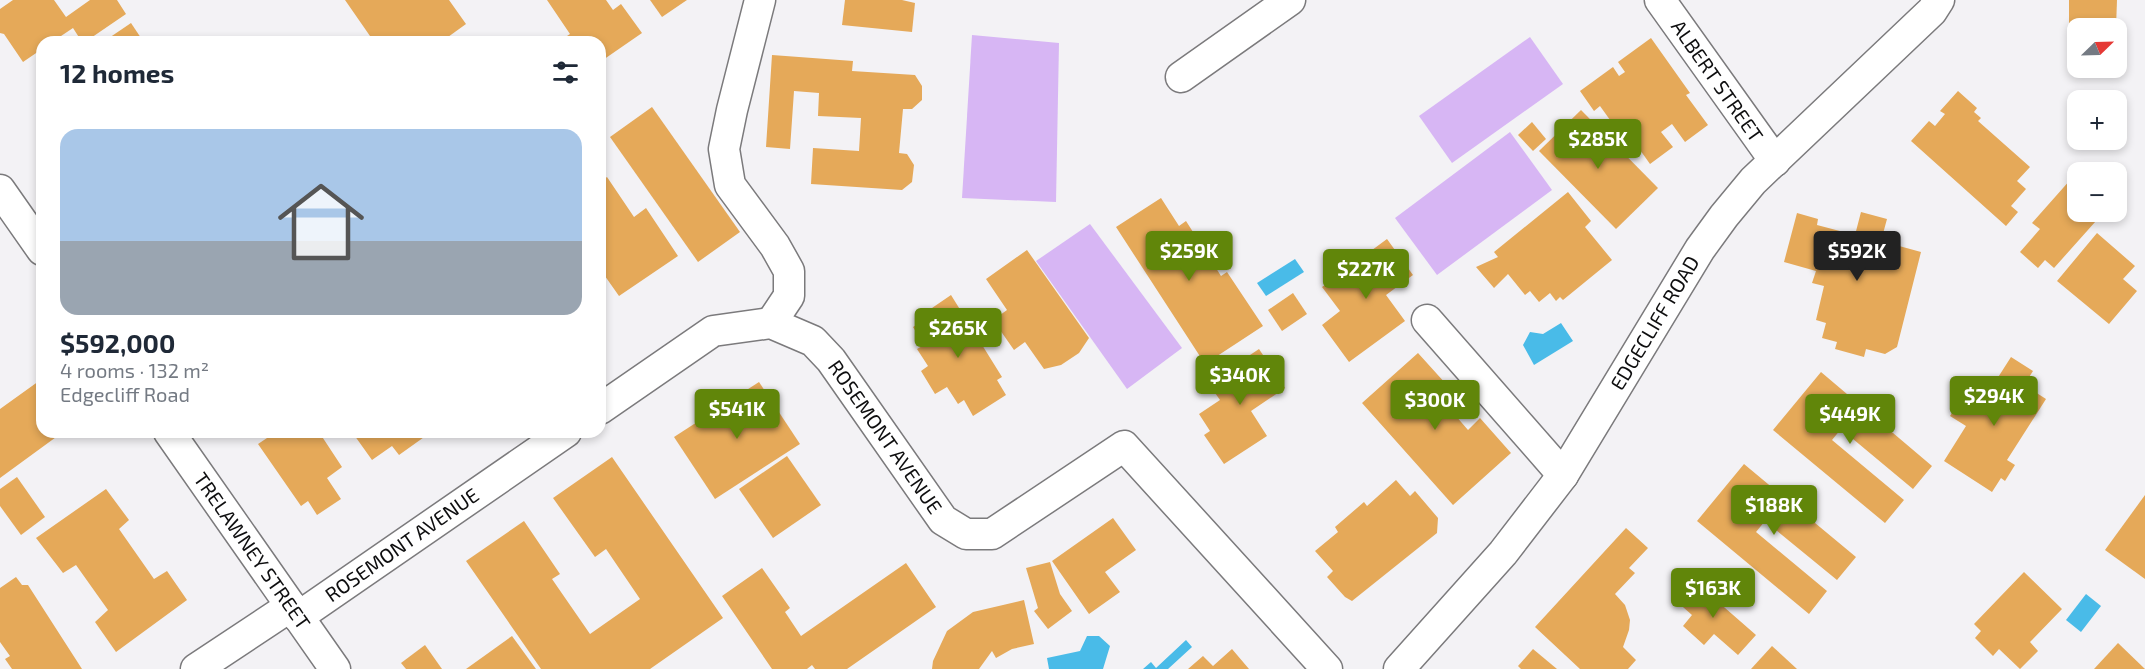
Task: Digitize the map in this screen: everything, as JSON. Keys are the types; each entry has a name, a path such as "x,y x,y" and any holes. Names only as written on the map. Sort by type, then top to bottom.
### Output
{"street":[{"path":"606,405 713,330 771,322 789,296 789,271 776,246 730,185 724,149 760,0"},
{"path":"1181,77 1290,0"},
{"name":"ALBERT STREET","path":"1660,0 1774,161"},
{"name":"EDGECLIFF ROAD","path":"1399,669 1503,553 1563,474 1700,249 1724,216 1753,181 1932,11 1939,0"},
{"path":"0,190 36,241"},
{"path":"1427,320 1563,474"},
{"name":"ROSEMONT AVENUE","path":"771,322 813,341 831,360 943,520 966,534 992,534 1124,446 1327,669"},
{"name":"TRELAWNEY STREET","path":"173,438 335,669"},
{"name":"ROSEMONT AVENUE","path":"196,669 294,611 557,438"}],"shaded area":[{"path":"972,35 1059,43 1056,202 962,198"},
{"path":"1530,37 1563,84 1452,163 1419,116"},
{"path":"1510,132 1552,190 1437,275 1395,218"},
{"path":"1090,224 1182,348 1127,389 1036,261"}],"water":[{"path":"1295,259 1304,272 1266,296 1257,283"},
{"path":"1561,323 1573,341 1534,365 1523,345 1530,332 1543,334"},
{"path":"2086,594 2101,606 2081,632 2066,620"},
{"path":"1087,636 1099,636 1110,646 1103,669 1049,669 1047,658 1080,651"},
{"path":"1186,640 1192,647 1168,669 1143,669 1151,662 1156,668"}],"building":[{"path":"13,0 54,0 66,17 90,0 117,0 126,14 94,36 78,36 73,28 61,36 36,36 36,53 23,62 4,34 0,33 0,9"},
{"path":"345,0 449,0 466,24 449,36 370,36"},
{"path":"547,0 606,0 613,10 621,4 642,33 606,58 606,36 567,36 570,34"},
{"path":"650,0 687,0 662,17"},
{"path":"845,0 902,0 915,3 912,32 842,25"},
{"path":"2069,0 2117,0 2116,18 2069,18"},
{"path":"131,23 140,36 112,36"},
{"path":"1651,38 1690,93 1686,95 1708,125 1685,142 1672,124 1661,132 1673,147 1650,164 1628,133 1623,138 1600,106 1594,111 1580,91 1613,67 1619,76 1625,72 1618,62"},
{"path":"772,55 853,61 852,71 915,75 922,86 922,100 912,109 903,109 899,153 907,154 914,165 912,182 902,190 811,184 813,148 859,151 861,118 818,116 819,93 794,91 790,149 766,147"},
{"path":"1958,91 1977,108 1974,112 1981,118 1978,121 2030,167 2017,181 2026,189 2011,206 2018,212 2006,226 1911,141 1929,121 1935,126 1945,114 1940,111"},
{"path":"652,107 740,232 698,262 610,137"},
{"path":"1581,110 1658,188 1616,229 1539,151"},
{"path":"1532,122 1546,139 1533,151 1518,135"},
{"path":"606,178 634,217 646,208 678,256 619,296 606,278"},
{"path":"2067,184 2067,222 2095,222 2054,268 2045,260 2038,268 2020,252 2040,229 2032,223"},
{"path":"1568,192 1591,221 1585,227 1612,260 1563,300 1560,297 1556,301 1550,293 1539,302 1530,291 1525,295 1508,274 1494,288 1476,267 1498,257 1494,252"},
{"path":"1161,198 1179,226 1186,221 1221,276 1227,272 1263,326 1205,364 1116,227"},
{"path":"1861,212 1887,219 1881,241 1921,252 1897,347 1885,354 1866,349 1864,357 1835,349 1837,342 1822,338 1826,323 1816,320 1824,286 1812,283 1816,271 1784,262 1797,213 1818,219 1817,225 1855,235"},
{"path":"2097,233 2135,266 2123,279 2137,291 2109,324 2057,281"},
{"path":"1387,239 1413,275 1386,295 1405,321 1349,362 1322,325 1340,311 1322,287"},
{"path":"1027,250 1089,338 1079,353 1061,365 1044,369 1025,342 1014,350 993,320 1007,310 986,279"},
{"path":"1293,293 1307,314 1282,331 1268,310"},
{"path":"951,295 1002,377 997,380 1006,395 973,416 964,400 958,404 947,387 935,394 921,371 928,366 917,349 924,345 913,327 935,313 932,308"},
{"path":"1259,349 1285,388 1251,411 1267,436 1224,464 1204,435 1210,431 1199,414 1220,400 1208,383"},
{"path":"1418,353 1446,384 1436,393 1468,430 1480,418 1511,453 1453,505 1362,403"},
{"path":"2011,357 2033,371 2024,385 2046,399 2007,460 2015,465 2005,481 2001,478 1992,492 1944,461 1966,426 1950,416 1965,393 1981,404"},
{"path":"1821,372 1932,466 1913,489 1841,429 1832,440 1904,500 1885,523 1773,430"},
{"path":"759,382 800,444 715,499 674,437"},
{"path":"36,383 36,438 55,438 0,478 0,409"},
{"path":"267,438 323,438 342,467 327,478 341,499 317,515 308,501 301,506 258,444"},
{"path":"356,438 423,438 399,455 392,446 372,460"},
{"path":"787,456 821,505 773,538 739,489"},
{"path":"612,457 723,618 650,669 541,669 466,561 524,521 560,574 552,579 590,634 640,599 606,549 595,557 553,498"},
{"path":"1744,464 1856,557 1837,580 1765,521 1756,532 1827,591 1809,614 1697,521"},
{"path":"17,477 45,517 21,535 0,506 0,489"},
{"path":"1396,480 1410,496 1415,491 1438,518 1437,533 1352,601 1345,597 1327,577 1333,571 1315,551 1338,532 1335,527 1364,502 1367,506"},
{"path":"106,489 129,520 119,529 154,579 167,571 187,600 116,652 95,622 108,610 76,565 63,573 36,538"},
{"path":"2145,495 2145,579 2105,550"},
{"path":"1113,518 1136,550 1105,572 1120,592 1089,614 1052,561"},
{"path":"1626,528 1648,548 1629,568 1635,573 1615,594 1625,605 1630,620 1623,647 1636,660 1628,669 1580,669 1535,627"},
{"path":"1050,562 1060,594 1072,611 1048,629 1034,611 1038,608 1026,568"},
{"path":"906,563 936,607 847,669 815,669 812,665 807,669 772,669 722,596 762,568 790,608 785,612 801,636"},
{"path":"2024,572 2062,609 2030,642 2038,651 2020,669 1999,649 1993,656 1975,638 1981,631 1974,624"},
{"path":"16,577 22,585 28,585 82,669 12,669 5,659 10,656 0,642 0,588"},
{"path":"1693,580 1756,635 1738,655 1714,634 1704,645 1683,626 1692,615 1675,600"},
{"path":"1024,600 1034,644 1012,649 996,658 992,651 979,669 932,669 933,661 947,631 973,612"},
{"path":"512,636 536,669 466,669"},
{"path":"2118,643 2145,669 2094,669"},
{"path":"425,645 442,669 406,669 401,663"},
{"path":"1772,646 1797,669 1751,669"},
{"path":"1232,649 1249,669 1188,669 1203,656 1213,666"},
{"path":"1533,649 1557,669 1521,669 1518,666"}]}
